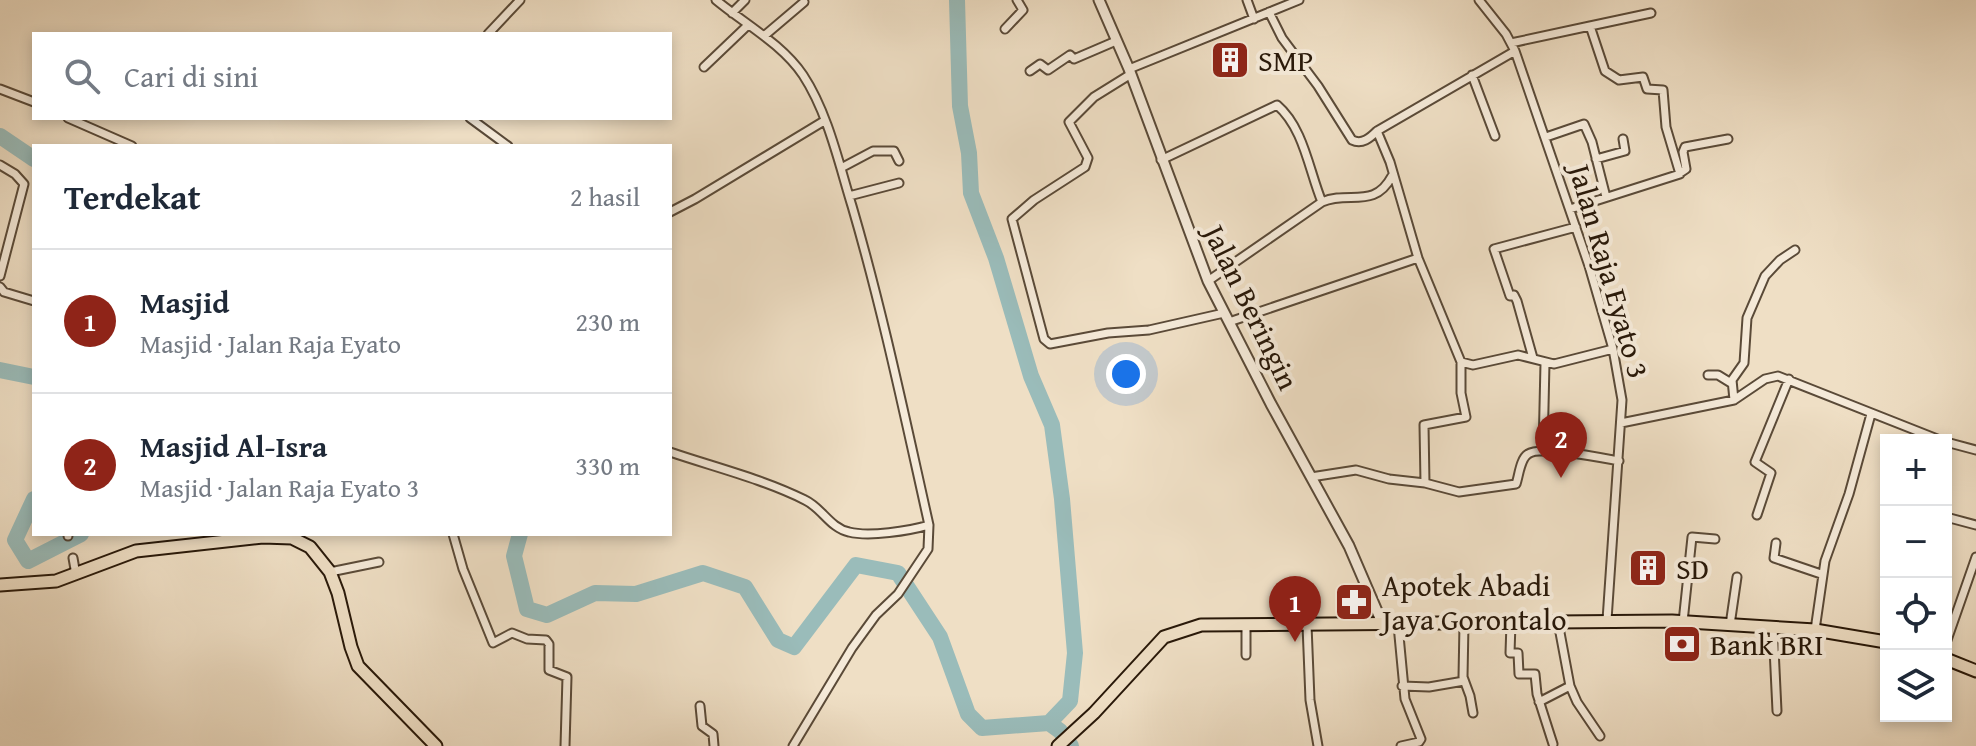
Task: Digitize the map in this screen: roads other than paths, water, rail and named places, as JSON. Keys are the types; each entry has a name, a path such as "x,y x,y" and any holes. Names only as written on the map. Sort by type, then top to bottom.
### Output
{"main road":[{"path":"0,585 56,581 136,551 279,536 306,538 330,572 358,666 436,746"},
{"path":"1058,746 1084,723 1164,637 1201,625 1398,625 1607,620 1815,630 1880,641"},
{"path":"1952,661 1976,671"}],"street":[{"path":"490,32 520,0"},
{"path":"716,0 764,36 802,73 824,121 878,295 929,525 928,549 919,564 852,648 793,746"},
{"path":"732,13 745,0"},
{"path":"1005,29 1023,10 1017,0"},
{"name":"Jalan Beringin","path":"1099,0 1130,71 1208,281 1349,546 1383,625"},
{"path":"1247,0 1254,19"},
{"path":"1299,0 1130,71 1094,97 1069,122 1088,158 1085,167 1024,207 1012,219 1044,339 1050,344 1226,317 1418,258"},
{"name":"Jalan Raja Eyato 3","path":"1479,0 1513,47 1576,227 1613,349 1622,400 1607,620"},
{"path":"764,36 804,2"},
{"path":"1269,12 1282,38 1318,86 1352,140 1358,142 1369,139 1377,131 1513,47 1651,13"},
{"path":"704,67 748,25"},
{"path":"1590,26 1605,71 1619,80 1643,77 1647,89 1663,90 1666,127 1680,173"},
{"path":"1030,71 1040,64 1048,70 1070,55 1074,59 1116,41"},
{"path":"1472,75 1495,136"},
{"path":"0,89 32,101"},
{"path":"1161,160 1277,105 1289,119 1308,156 1322,202"},
{"path":"73,120 127,144"},
{"path":"473,120 505,144"},
{"path":"672,211 824,121"},
{"path":"1546,137 1582,123 1587,129 1606,197"},
{"path":"1377,131 1418,258 1461,362 1461,393 1466,417 1424,425 1425,483"},
{"path":"1596,159 1625,151 1623,139"},
{"path":"1570,209 1649,186 1680,173 1686,169 1685,147 1728,139"},
{"path":"841,168 879,150 894,151 899,161"},
{"path":"0,165 24,184 0,276"},
{"path":"1208,281 1322,202 1332,198 1356,199 1375,194 1387,187 1393,175"},
{"path":"849,196 899,183"},
{"path":"1533,358 1517,301 1514,295 1510,296 1494,249 1576,227"},
{"path":"1734,400 1731,383 1744,363 1747,318 1765,276 1774,265 1795,250"},
{"path":"0,287 4,292 32,300"},
{"path":"1461,362 1473,365 1518,355 1545,363 1573,360 1613,349"},
{"path":"1543,451 1545,363"},
{"path":"1708,375 1718,375 1731,383"},
{"path":"1621,423 1734,400 1771,377 1789,379 1924,434"},
{"path":"1757,515 1771,473 1755,462 1789,379"},
{"path":"1815,630 1821,574 1849,494 1871,414"},
{"path":"1952,444 1976,450"},
{"path":"1311,477 1356,470 1459,492 1513,486 1524,457 1530,452 1619,461"},
{"path":"672,453 797,496 818,508 838,529 850,533 867,534 929,525"},
{"path":"1952,519 1976,525"},
{"path":"454,536 463,569 493,643 512,633 527,639 546,640 549,644 549,670 567,677 565,746"},
{"path":"1683,622 1692,537 1715,539"},
{"path":"1776,543 1774,558 1821,574"},
{"path":"1952,626 1976,557"},
{"path":"73,558 76,575"},
{"path":"330,572 379,562"},
{"path":"1730,625 1737,577"},
{"path":"1558,622 1570,686 1600,736"},
{"path":"1511,623 1510,653 1518,653 1519,674 1535,674 1539,702 1553,744"},
{"path":"1464,624 1464,681 1473,713"},
{"path":"1246,625 1246,655"},
{"path":"1307,625 1310,700 1318,746"},
{"path":"1398,625 1402,686 1421,739 1401,746"},
{"path":"1773,627 1777,711"},
{"path":"1402,686 1429,687 1464,681"},
{"path":"1539,702 1570,686"},
{"path":"700,706 702,726 713,734 714,746"}],"waterway":[{"path":"957,0 960,106 969,153 971,193 996,258 1031,376 1052,425 1062,499 1075,653 1070,701 1049,723"},
{"path":"0,136 32,158"},
{"path":"0,370 32,377"},
{"path":"32,503 15,540 28,561 77,536"},
{"path":"519,536 514,556 527,609 547,615 595,593 636,594 703,573 745,587 778,640 794,647 856,565 898,573 940,637 968,714 982,728 1049,723 1060,731 1071,746"}],"place":[{"name":"SMP","path":"1230,60"},
{"name":"Masjid Al-Isra","path":"1561,478"},
{"name":"SD","path":"1648,568"},
{"name":"Apotek Abadi Jaya Gorontalo","path":"1354,602"},
{"name":"Masjid","path":"1295,642"},
{"name":"Bank BRI","path":"1682,644"}]}
